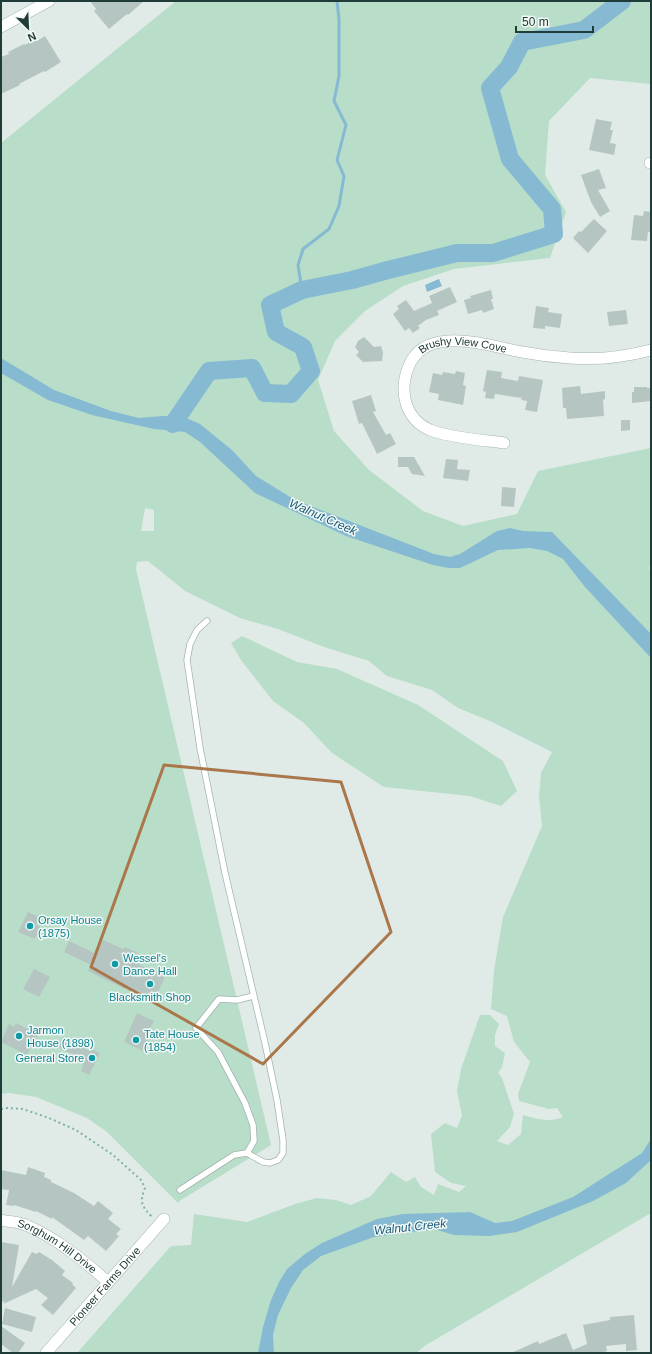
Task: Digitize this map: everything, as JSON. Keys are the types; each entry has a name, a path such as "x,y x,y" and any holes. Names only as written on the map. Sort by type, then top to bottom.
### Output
{"street":[{"path":"1,27 49,1"},
{"name":"Brushy View Cove","path":"504,443 445,434 428,429 415,418 407,407 404,394 407,370 416,354 428,346 456,341 523,353 576,359 607,358 651,350"},
{"name":"Pioneer Farms Drive","path":"46,1353 108,1282 158,1219"},
{"name":"Sorghum Hill Drive","path":"1,1220 27,1225 55,1240 84,1261 108,1282"}],"lane":[{"path":"180,1190 234,1155 247,1153 263,1162 270,1163 278,1160 283,1153 284,1140 274,1086 225,873 202,756 187,660 190,644 197,630 207,621"},
{"path":"247,1153 254,1141 252,1125 246,1103 218,1052 196,1028 219,999 237,1000 253,996"}],"path":[{"path":"1,1109 23,1109 49,1118 76,1130 113,1155 141,1180 145,1188 142,1196 142,1205 158,1219"}],"highlighted area":[{"path":"164,765 341,782 391,932 263,1064 91,967"}],"green space":[{"path":"176,1 651,1 651,84 590,78 549,121 545,175 566,212 550,258 454,269 403,286 365,311 335,341 318,380 334,431 369,470 423,511 463,526 517,514 538,471 651,448 651,563 649,568 651,574 651,1213 426,1345 416,1353 77,1353 171,1246 191,1245 194,1214 247,1222 295,1204 317,1198 336,1200 351,1205 371,1196 391,1172 406,1182 415,1177 421,1187 434,1195 438,1184 459,1192 466,1186 451,1183 435,1172 431,1134 445,1123 457,1128 462,1116 457,1091 461,1069 480,1015 490,1015 499,1024 495,1035 495,1046 505,1053 502,1067 498,1073 502,1078 514,1114 510,1127 497,1141 508,1145 521,1134 523,1115 548,1120 563,1117 557,1108 549,1109 519,1101 518,1094 530,1062 514,1042 507,1016 491,1009 494,970 503,917 542,826 539,797 541,773 552,752 490,721 458,708 432,690 387,676 369,661 324,647 278,629 240,618 185,591 148,561 137,562 136,569 271,1145 178,1203 107,1132 87,1118 36,1097 9,1093 1,1094 1,143","holes":["145,508 154,510 154,531 141,531"]},
{"path":"242,636 297,662 337,669 418,705 503,761 517,791 501,806 470,796 384,787 332,753 304,723 273,701 241,660 231,643"}],"water":[{"path":"439,279 442,286 427,292 425,285"},
{"name":"Walnut Creek","path":"1,358 54,390 111,411 139,418 162,416 184,417 200,424 232,450 256,476 295,500 434,554 450,557 460,554 497,531 510,528 523,531 552,532 651,634 651,658 585,587 563,559 547,551 530,548 498,550 460,568 449,568 433,565 346,536 255,493 200,442 185,432 154,429 92,415 48,400 1,373"},
{"name":"Walnut Creek","path":"651,1139 651,1160 626,1183 593,1201 517,1232 489,1236 454,1235 434,1229 374,1237 321,1256 303,1270 291,1288 278,1315 273,1335 274,1353 258,1353 263,1327 271,1300 279,1282 287,1269 305,1254 322,1243 377,1219 403,1214 470,1212 495,1223 512,1221 573,1197 642,1153"}],"building":[{"path":"90,1 144,1 109,29 94,11 96,9"},
{"path":"45,36 61,62 45,72 44,71 1,94 1,57 9,54 8,52 24,44 25,45 35,39 37,41"},
{"path":"596,119 612,122 610,130 613,130 610,143 616,144 614,155 589,150"},
{"path":"599,169 606,188 598,190 610,211 600,217 591,202 581,175"},
{"path":"644,211 651,212 651,232 648,232 647,241 631,240 634,215 643,216"},
{"path":"594,219 607,231 588,253 573,238"},
{"path":"450,287 457,302 437,311 439,315 426,320 418,326 420,328 413,333 409,328 405,331 393,314 399,309 397,306 406,300 414,311 432,303 429,296"},
{"path":"491,290 493,299 491,299 494,309 483,313 482,310 468,314 464,300 471,298 470,296"},
{"path":"536,306 549,308 548,312 562,314 560,328 545,326 545,329 533,328"},
{"path":"626,310 628,324 609,326 607,312"},
{"path":"364,337 374,347 381,346 383,353 382,361 363,362 356,355 359,352 355,347 358,341"},
{"path":"487,370 502,372 501,378 518,381 519,376 543,380 537,412 525,410 527,401 521,400 522,398 495,394 494,399 485,398 486,392 483,391"},
{"path":"456,371 465,373 463,385 466,386 463,405 438,400 439,394 429,392 433,373 442,375 443,372 455,374"},
{"path":"580,386 581,394 605,391 605,399 603,400 604,416 567,419 566,408 563,408 562,388"},
{"path":"634,387 651,388 651,401 632,403 632,392 634,392"},
{"path":"371,395 376,411 373,412 386,435 390,433 396,444 377,454 362,423 359,424 352,401"},
{"path":"621,420 630,420 630,430 621,431"},
{"path":"398,457 414,457 425,476 412,474 408,467 398,467"},
{"path":"446,459 458,460 457,469 470,470 468,481 443,478"},
{"path":"502,487 516,488 514,507 501,506"},
{"name":"Orsay House (1875)","path":"28,912 39,917 36,925 41,927 35,939 18,932"},
{"path":"103,940 123,949 125,947 138,953 134,962 165,977 154,1001 88,971 91,965 64,952 69,941 96,954"},
{"path":"34,969 50,977 39,997 23,989"},
{"path":"137,1013 154,1021 145,1037 149,1039 143,1051 124,1042"},
{"name":"Jarmon House (1898)","path":"16,1023 38,1034 27,1055 1,1042 9,1024 14,1027"},
{"path":"63,1037 91,1051 91,1049 100,1053 89,1075 81,1071 85,1060 58,1047"},
{"path":"28,1167 45,1173 44,1177 51,1180 51,1182 74,1193 94,1206 98,1201 113,1213 108,1219 121,1229 116,1234 119,1236 106,1251 88,1236 84,1240 52,1217 52,1219 36,1211 14,1205 6,1205 9,1190 1,1189 1,1170 26,1175"},
{"path":"1,1242 19,1245 12,1287 32,1252 36,1254 39,1252 52,1260 65,1271 62,1275 73,1283 72,1284 76,1288 53,1315 41,1305 48,1298 36,1289 3,1304 5,1301 1,1302"},
{"path":"5,1308 36,1317 32,1332 2,1324"},
{"path":"634,1315 637,1350 626,1351 626,1344 606,1346 607,1351 600,1353 511,1353 538,1341 539,1344 566,1333 573,1350 587,1344 583,1325 610,1320 610,1317"},
{"path":"1,1326 25,1343 18,1353 13,1353 1,1344"}],"waterway":[{"path":"302,290 298,265 303,249 329,229 339,206 344,176 337,160 346,125 334,101 339,76 339,19 337,1"},
{"path":"173,424 209,371 252,368 265,393 291,394 311,371 303,347 276,332 270,305 302,290 352,280 457,253 493,253 554,234 552,209 510,159 490,88 509,67 522,42 584,30 622,1"}],"place":[{"name":"Orsay House (1875)","path":"30,926"},
{"name":"Wessel's Dance Hall","path":"115,964"},
{"name":"Blacksmith Shop","path":"150,984"},
{"name":"Jarmon House (1898)","path":"19,1036"},
{"name":"Tate House (1854)","path":"136,1040"},
{"name":"General Store","path":"92,1058"}]}
